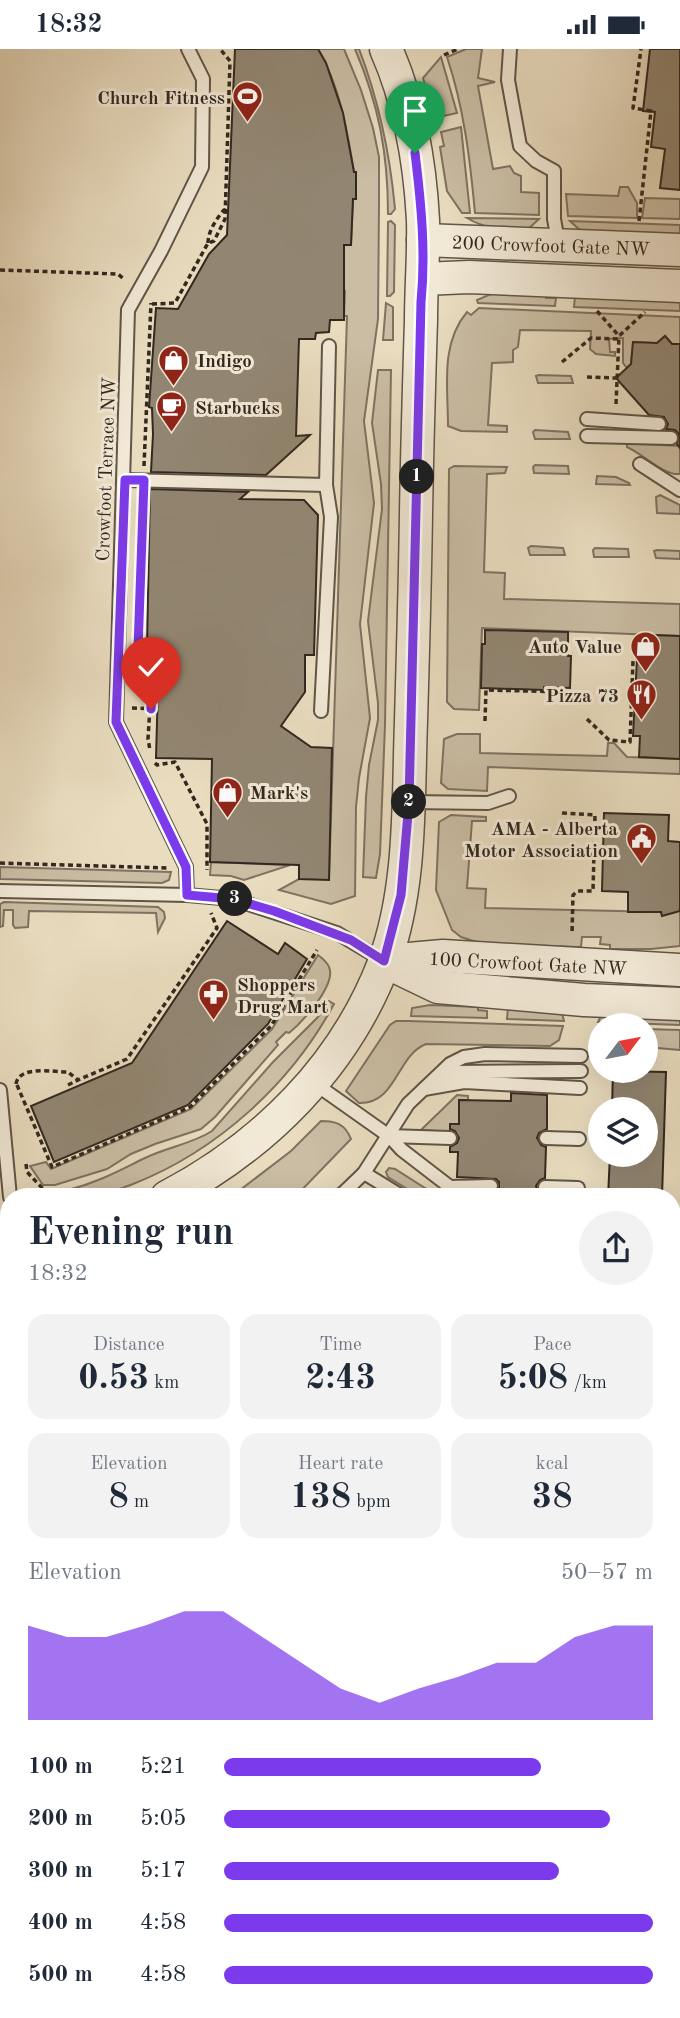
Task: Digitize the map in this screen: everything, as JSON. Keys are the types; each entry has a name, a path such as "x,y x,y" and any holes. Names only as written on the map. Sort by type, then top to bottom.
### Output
{"street":[{"path":"182,1188 227,1162 264,1134 313,1083 366,1002 384,961 401,895 409,802 421,302 424,279 422,218 415,153 391,50"},
{"name":"200 Crowfoot Gate NW","path":"423,240 680,250"},
{"name":"200 Crowfoot Gate NW","path":"424,279 469,277 680,286"},
{"name":"100 Crowfoot Gate NW","path":"384,961 443,956 680,970"},
{"name":"100 Crowfoot Gate NW","path":"384,961 438,987 584,1000 680,1005"},
{"path":"0,1794 0,1802"}],"lane":[{"name":"Crowfoot Terrace NW","path":"187,895 186,867 116,722 128,310 161,251 202,167 203,79 188,49"},
{"path":"510,49 508,80 520,146 536,161 554,171 554,219 559,246"},
{"path":"321,711 331,517 326,485 329,346"},
{"path":"587,419 659,424"},
{"path":"587,436 671,438"},
{"path":"640,464 680,490"},
{"path":"125,480 326,485"},
{"path":"409,802 488,803 509,796"},
{"path":"0,891 187,895 233,899 344,936 384,961"},
{"path":"348,1188 364,1173 408,1104 450,1064 464,1057 485,1053 582,1056"},
{"path":"434,1079 455,1072 581,1071"},
{"path":"422,1090 464,1081 580,1088"},
{"path":"313,1083 389,1136 402,1150 450,1187 491,1186"},
{"path":"0,1090 9,1188"},
{"path":"389,1136 450,1138"},
{"path":"546,1138 579,1139"},
{"path":"364,1173 388,1188"},
{"path":"545,1187 578,1188"}],"path":[{"path":"147,299 152,304 175,303 208,243 214,241 226,219 232,83 230,61 220,49"},
{"path":"444,55 458,49"},
{"path":"639,221 651,111 633,108 641,49"},
{"path":"0,270 118,274 128,282"},
{"path":"193,270 198,273"},
{"path":"152,304 138,649 149,652 153,658 148,739 151,758 157,765 175,762 203,816 207,824 207,870"},
{"path":"597,311 619,338 616,413"},
{"path":"562,362 591,338 619,338 645,312"},
{"path":"587,377 616,378"},
{"path":"145,438 153,438"},
{"path":"139,581 148,582"},
{"path":"587,719 610,740 630,742 633,661"},
{"path":"485,721 486,690 567,692"},
{"path":"151,709 157,709"},
{"path":"203,816 211,812"},
{"path":"562,814 595,815 593,891 578,891 573,895 572,934"},
{"path":"0,863 172,868"},
{"path":"68,1084 96,1075 127,1059 217,928 212,919 211,908"},
{"path":"16,1082 52,1167 190,1107 271,1026 317,950"},
{"path":"20,1104 16,1082 21,1074 68,1072 80,1081"},
{"path":"24,1156 27,1172 42,1188"}],"shaded area":[{"path":"318,49 344,49 361,90 379,157 378,319 364,421 374,503 360,624 370,718 356,807 355,896 331,904 279,890 299,879 329,879 347,316 344,316 344,245 351,244 356,173 337,93"},
{"path":"355,49 359,49 383,128 395,209 391,214 388,214 384,150 376,110"},
{"path":"466,49 482,49 478,78 495,82 478,86 493,169 510,166 514,173 521,176 521,192 539,193 539,215 475,213 466,134 447,57"},
{"path":"441,57 457,113 434,118 423,78"},
{"path":"461,127 470,213 462,213 447,191 440,147 444,146 441,132"},
{"path":"620,187 628,187 637,203 637,218 568,216 566,194 618,196"},
{"path":"645,198 680,199 680,219 642,218"},
{"path":"467,218 539,219 526,231 488,227"},
{"path":"391,221 395,225 394,292 387,296 388,222"},
{"path":"570,221 680,225 680,236 583,233"},
{"path":"491,294 546,294 546,298 556,298 555,306 478,303 477,300"},
{"path":"575,296 680,299 680,311 574,307"},
{"path":"386,303 393,307 393,340 383,340"},
{"path":"479,308 680,317 680,344 672,344 665,336 657,343 633,342 631,364 627,368 623,363 623,338 609,339 610,352 615,352 615,356 596,354 590,349 591,331 520,330 518,347 513,350 513,362 492,363 488,425 507,426 507,432 461,431 448,426 449,352 458,324 467,312 471,315"},
{"path":"378,370 391,370 385,725 380,854 376,878 363,877 369,765 378,720 368,621 382,509 372,423"},
{"path":"536,376 571,376 573,383 538,383"},
{"path":"535,430 568,432 570,439 535,439"},
{"path":"627,443 680,446 680,474 660,468 627,447"},
{"path":"535,465 568,466 569,474 534,473"},
{"path":"454,466 507,467 505,473 487,474 484,572 505,573 504,599 680,604 680,636 482,628 479,710 454,709 447,702 449,469"},
{"path":"597,476 616,477 630,485 596,484"},
{"path":"660,495 680,505 680,514 657,513 656,497"},
{"path":"528,548 563,548 565,555 530,555"},
{"path":"595,548 628,549 629,557 594,557"},
{"path":"654,551 680,551 680,559 656,558"},
{"path":"457,734 480,734 480,753 607,756 608,743 614,743 627,757 680,759 680,774 488,767 487,791 448,789 441,783 444,739"},
{"path":"451,815 486,817 486,821 472,821 467,888 486,889 485,908 661,912 662,915 680,910 680,946 610,949 610,945 600,944 601,937 582,937 581,947 483,944 461,937 452,930 436,890 439,822"},
{"path":"211,862 290,865 244,880 210,875"},
{"path":"0,867 171,872 169,880 162,883 0,879"},
{"path":"0,904 158,907 164,912 165,918 158,932 156,913 29,911 28,927 15,928 13,910 4,910 3,926 0,927"},
{"path":"318,955 328,965 330,975 323,993 294,1028 276,1042 278,1045 215,1117 201,1129 131,1154 107,1169 55,1185 43,1185 30,1166 46,1162 51,1169 191,1109 272,1029"},
{"path":"329,1001 334,1004 296,1061 274,1087 222,1134 164,1170 123,1188 74,1188 212,1131 273,1062 318,1017"},
{"path":"430,1005 478,1007 478,1010 487,1011 487,1018 411,1016 412,1008"},
{"path":"508,1007 561,1009 564,1021 507,1019"},
{"path":"658,1015 680,1016 680,1025 658,1024"},
{"path":"396,1021 563,1026 559,1040 550,1046 426,1044 408,1058 381,1096 359,1103 346,1091 390,1025"},
{"path":"658,1029 680,1030 680,1050 658,1048"},
{"path":"457,1095 468,1096 468,1100 459,1100 459,1124 451,1124 450,1132 421,1130"},
{"path":"321,1121 339,1124 351,1139 304,1188 243,1188 291,1151"},
{"path":"389,1168 395,1169 425,1188 406,1188 388,1177 386,1172"}],"building":[{"path":"235,49 318,49 326,63 343,113 356,172 351,245 344,245 344,320 330,320 329,332 316,333 315,339 299,339 296,436 310,435 266,475 151,472 153,434 152,408 149,407 156,308 178,309 209,254 227,235"},
{"path":"650,49 680,49 680,190 660,188 665,149 651,147 655,112 643,111"},
{"path":"665,336 672,344 680,344 680,448 677,444 679,434 675,430 666,429 668,424 664,417 649,415 616,378 631,364 633,342 657,343"},
{"path":"150,489 248,492 240,499 304,500 318,515 314,655 305,655 305,692 281,726 311,747 332,748 329,880 299,879 299,865 210,862 212,759 156,758 159,650 147,649"},
{"path":"485,630 568,632 568,656 571,656 570,688 481,688"},
{"path":"653,635 680,636 680,759 639,757 640,736 633,736 637,659 653,659"},
{"name":"AMA - Alberta Motor Association","path":"604,813 669,815 668,841 680,842 680,911 662,916 661,912 628,912 628,892 602,891"},
{"path":"227,921 278,954 285,943 307,959 268,1024 188,1105 54,1162 31,1106 132,1063"},
{"path":"658,1072 666,1072 662,1188 608,1188 609,1167 658,1167 658,1097 612,1097 613,1083 658,1083"},
{"path":"511,1093 547,1095 547,1129 539,1133 537,1138 541,1145 546,1147 545,1178 540,1180 537,1188 499,1188 496,1179 457,1177 458,1152 450,1152 450,1147 457,1143 459,1138 455,1131 450,1129 450,1124 459,1124 459,1100 511,1101"}],"place":[{"name":"Church Fitness","path":"248,124"},
{"name":"Indigo","path":"174,387"},
{"name":"Starbucks","path":"172,434"},
{"name":"Auto Value","path":"645,673"},
{"name":"Pizza 73","path":"642,722"},
{"name":"Mark's","path":"227,819"},
{"name":"AMA - Alberta Motor Association","path":"641,866"},
{"name":"Shoppers Drug Mart","path":"214,1022"}],"route":[{"path":"151,709 153,658 149,652 138,649 144,480 125,480 116,722 186,867 187,895 233,899 274,911 337,933 384,961 401,895 409,802 421,302 424,279 422,218 415,153"}]}
